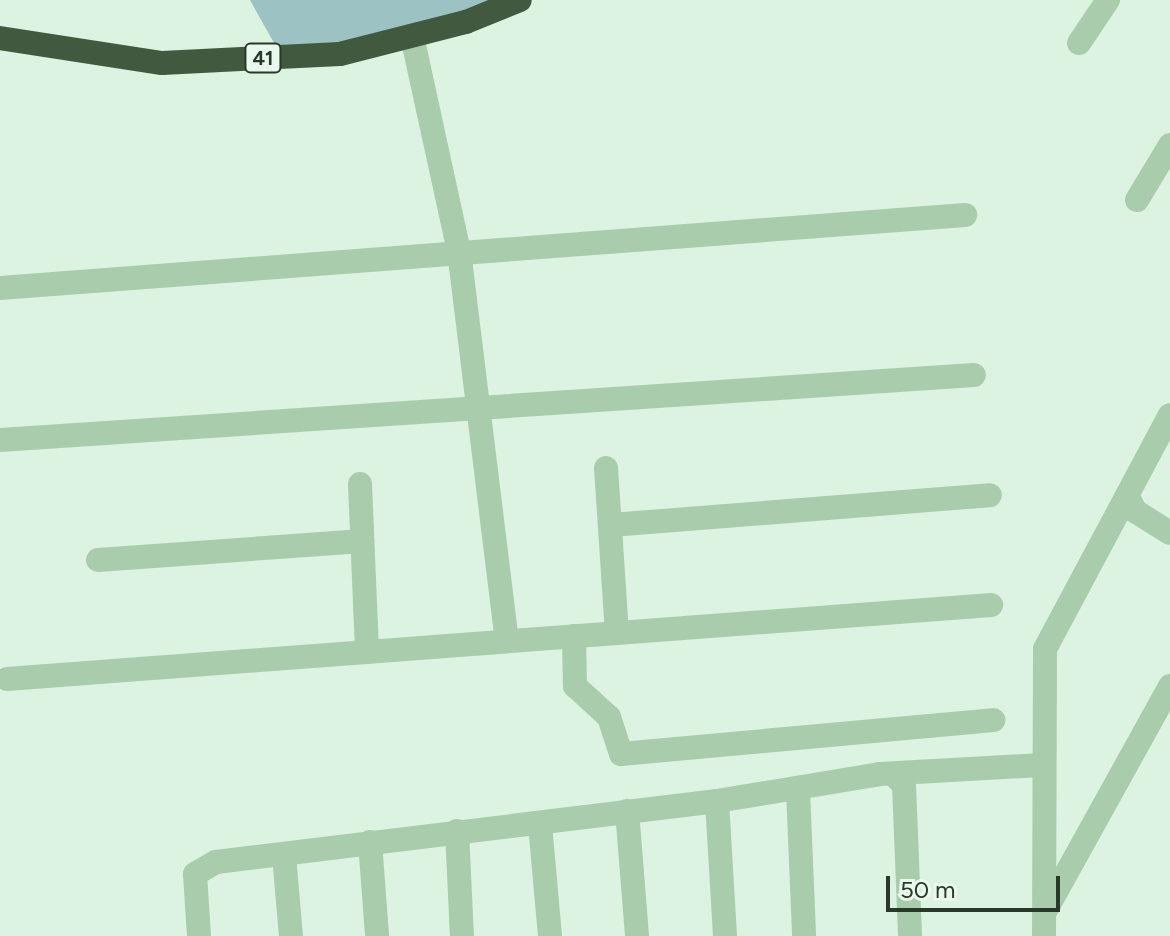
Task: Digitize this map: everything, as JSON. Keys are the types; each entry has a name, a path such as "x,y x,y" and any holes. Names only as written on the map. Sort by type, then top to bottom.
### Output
{"highway":[{"name":"41","path":"0,38 162,63 340,54 412,36 520,0"}],"street":[{"path":"1079,43 1108,0"},
{"path":"412,36 459,251 507,641"},
{"path":"1137,200 1170,145"},
{"path":"0,288 965,215"},
{"path":"0,440 478,405 974,375"},
{"path":"1044,924 1045,649 1170,415"},
{"path":"606,468 617,632"},
{"path":"360,484 367,652"},
{"path":"611,525 990,495"},
{"path":"1128,497 1170,533"},
{"path":"98,560 362,541"},
{"path":"7,679 991,605"},
{"path":"574,636 575,686 609,717 621,754 993,720"},
{"path":"1044,924 1170,686"},
{"path":"199,936 200,867 370,842 717,801 894,775 1043,765"},
{"path":"894,775 904,785 910,936"},
{"path":"798,790 804,936"},
{"path":"717,801 725,936"},
{"path":"627,811 637,936"},
{"path":"540,824 550,936"},
{"path":"457,831 462,936"},
{"path":"370,842 377,936"},
{"path":"284,855 291,936"}],"shaded area":[{"path":"250,0 516,0 283,59"}]}
